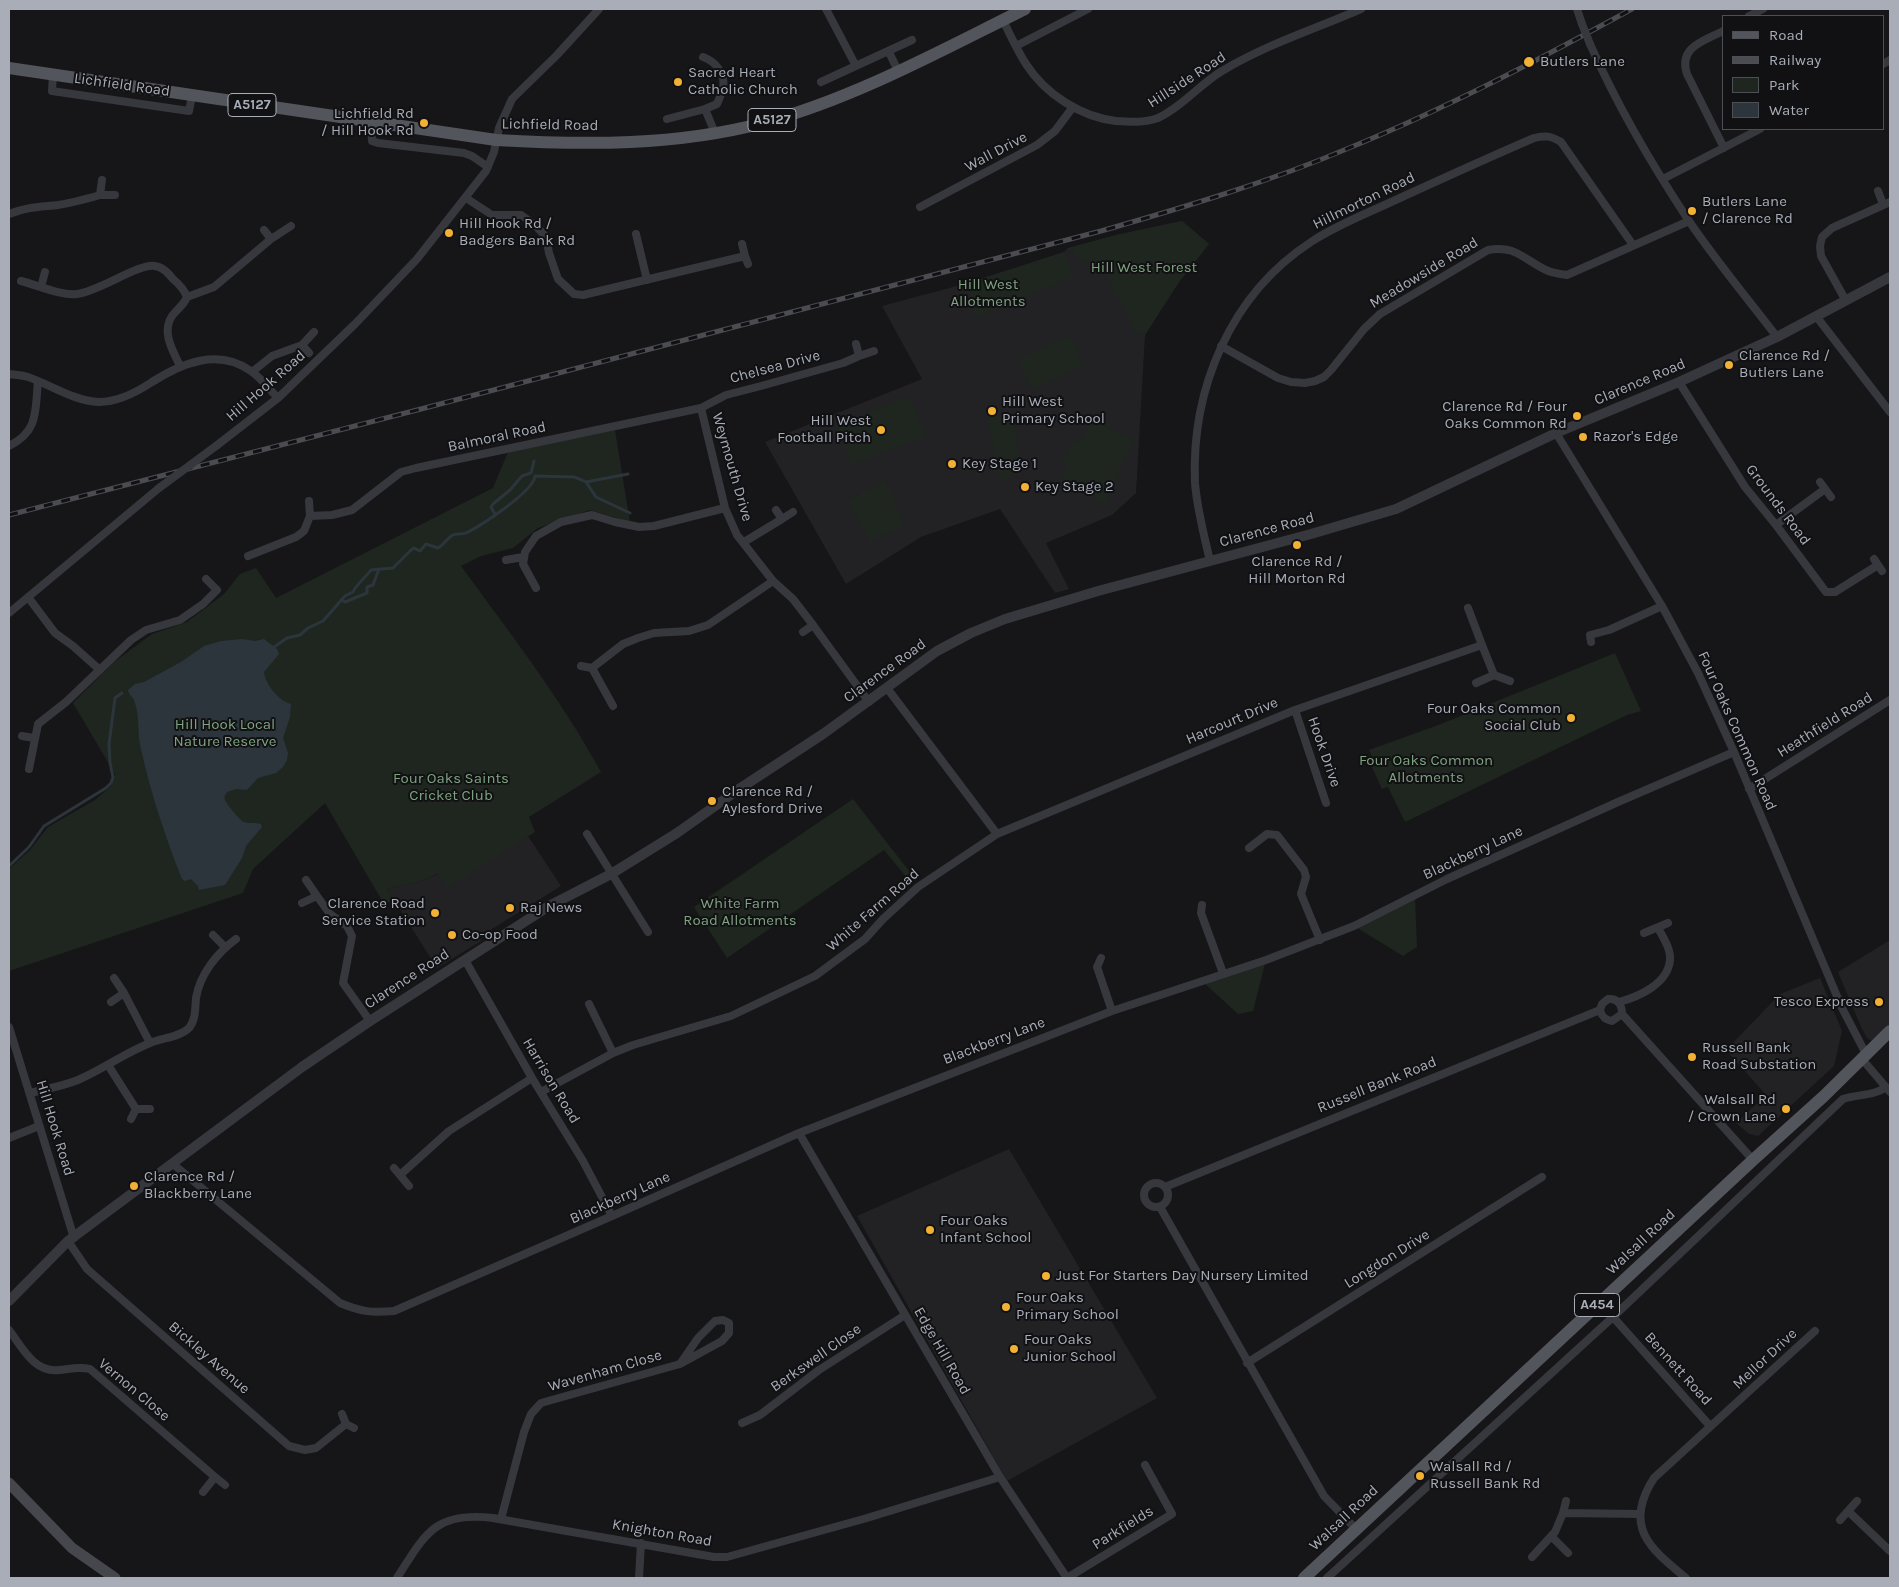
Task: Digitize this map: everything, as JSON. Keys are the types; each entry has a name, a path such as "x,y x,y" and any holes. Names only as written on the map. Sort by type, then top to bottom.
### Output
{"main road":[{"name":"Lichfield Road","path":"9,68 496,140 569,143 666,140 715,133 762,123 822,104 898,71 1025,9"},
{"name":"Walsall Road","path":"1304,1578 1824,1096 1890,1032"},
{"path":"9,1484 72,1548 115,1578"}],"street":[{"name":"Hill Hook Road","path":"9,613 159,488 278,398 417,260 466,198 488,166 494,152 502,120 512,99 557,55 599,9"},
{"path":"826,9 856,66"},
{"path":"1016,46 1088,9"},
{"name":"Hillside Road","path":"1003,20 1026,65 1055,96 1073,107 1111,120 1139,122 1151,120 1169,112 1221,71 1264,49 1361,9"},
{"path":"1577,9 1590,44 1619,102 1663,179 1689,221 1777,337"},
{"path":"1752,15 1763,9"},
{"path":"1722,32 1689,50 1685,56 1684,63 1687,74 1724,148"},
{"path":"820,82 912,40"},
{"path":"889,52 898,71"},
{"path":"667,119 717,104 724,87 721,72 712,60 702,57"},
{"name":"Wall Drive","path":"920,208 1037,145 1055,131 1073,107"},
{"path":"704,109 715,133"},
{"path":"371,122 372,141 464,153 488,166"},
{"path":"1663,179 1758,130"},
{"name":"Hillmorton Road","path":"1210,561 1198,511 1195,456 1205,391 1221,346 1235,319 1262,284 1310,242 1333,229 1400,198 1542,135 1553,137 1560,142 1633,245"},
{"path":"100,196 102,180"},
{"path":"1846,301 1821,256 1820,246 1822,237 1832,228 1887,203 1878,191"},
{"path":"9,214 20,209 36,206 59,205 100,196 116,195"},
{"path":"466,198 492,216 521,215 540,229 546,237 549,253 558,279 574,294 583,295 745,256"},
{"name":"Meadowside Road","path":"1221,346 1278,378 1291,382 1305,383 1324,377 1364,329 1380,314 1488,250 1498,248 1518,252 1554,274 1567,274 1689,221"},
{"path":"187,296 214,287 271,239 290,226"},
{"path":"264,230 271,239"},
{"path":"636,234 647,280"},
{"path":"742,244 748,264"},
{"path":"21,281 64,294 75,295 88,292 145,267 157,266 165,270 184,290 187,296 185,302 171,317 168,330 169,344 180,366"},
{"path":"41,286 45,272"},
{"name":"Clarence Road","path":"9,1300 71,1239 302,1067 549,906 611,874 684,828 869,702 937,651 970,632 1089,593 1329,529 1396,509 1556,433 1679,382 1777,337 1890,277"},
{"path":"1816,316 1890,412"},
{"path":"252,372 272,356 302,344 314,332"},
{"path":"302,344 309,353"},
{"path":"856,344 858,356"},
{"name":"Chelsea Drive","path":"700,408 726,395 843,363 874,351"},
{"path":"9,374 26,376 80,399 100,402 136,393 180,366 200,360 224,359 238,363 252,372 278,398"},
{"path":"9,446 25,437 33,422 38,381"},
{"name":"Grounds Road","path":"1679,382 1745,486 1826,592 1835,592 1878,565"},
{"name":"Weymouth Drive","path":"700,408 725,508 737,535 773,581 793,599 869,702"},
{"name":"Balmoral Road","path":"310,516 332,515 352,510 401,472 700,408"},
{"name":"Four Oaks Common Road","path":"1556,433 1662,606 1701,678 1842,1008 1864,1056 1888,1090"},
{"path":"1776,525 1823,485 1831,496"},
{"path":"248,556 304,531 310,516 309,501"},
{"path":"536,588 524,564 523,557 536,536 561,522 592,515 616,522 639,526 654,526 725,508"},
{"path":"776,510 782,519"},
{"path":"744,542 793,512"},
{"path":"506,560 523,557"},
{"path":"29,769 38,724 66,702 131,640 146,630 180,620 203,604 218,590 206,578"},
{"path":"581,666 592,668 623,644 638,638 654,633 689,631 708,625 773,581"},
{"path":"28,597 55,633 100,670"},
{"path":"1589,635 1610,630 1662,606"},
{"path":"1468,608 1494,674 1510,682"},
{"path":"803,632 813,626"},
{"name":"Harcourt Drive","path":"997,834 1295,710 1482,646"},
{"path":"592,668 613,706"},
{"path":"1476,683 1494,674"},
{"path":"887,688 997,834"},
{"name":"Heathfield Road","path":"1749,789 1890,700"},
{"name":"Hook Drive","path":"1295,710 1326,803"},
{"path":"22,736 34,738"},
{"name":"Blackberry Lane","path":"173,1164 340,1303 373,1313 394,1310 799,1133 1112,1011 1320,940 1354,926 1486,862 1734,752"},
{"path":"587,834 648,932"},
{"name":"White Farm Road","path":"541,1092 613,1053 633,1045 732,1016 815,976 865,939 918,886 997,834"},
{"path":"1249,848 1267,834 1277,834 1304,870 1306,877 1301,894 1320,940"},
{"path":"306,880 330,914 347,926 352,936 343,983 370,1021"},
{"path":"302,904 316,896"},
{"path":"1202,906 1201,913 1223,974"},
{"path":"1644,933 1668,923"},
{"path":"1658,928 1674,960 1666,973 1652,988 1636,998 1619,1002 1622,1014 1753,1160"},
{"path":"213,935 226,947"},
{"path":"30,1093 77,1080 150,1043 183,1032 190,1027 194,1020 196,996 204,976 215,959 236,939"},
{"path":"1101,958 1097,967 1112,1011"},
{"name":"Harrison Road","path":"465,960 532,1078 583,1161 612,1216"},
{"path":"114,978 150,1043"},
{"path":"111,1002 124,993"},
{"name":"Russell Bank Road","path":"1356,1529 1324,1496 1247,1364 1160,1207 1146,1202 1144,1194 1148,1186 1152,1184 1157,1183 1165,1187 1600,1010 1602,1004 1608,999 1619,1002"},
{"path":"589,1004 613,1053"},
{"path":"1600,1010 1604,1018 1612,1021 1622,1014"},
{"name":"Hill Hook Road","path":"9,1027 30,1093 71,1239"},
{"path":"108,1065 136,1109"},
{"path":"400,1175 449,1131 532,1078"},
{"path":"1327,1578 1612,1317 1843,1099 1854,1095 1888,1090"},
{"path":"136,1109 150,1109"},
{"path":"131,1119 136,1109"},
{"path":"9,1138 39,1126"},
{"name":"Edge Hill Road","path":"799,1133 1000,1477 1067,1578"},
{"path":"394,1168 409,1186"},
{"name":"Longdon Drive","path":"1247,1364 1542,1177"},
{"path":"1160,1207 1168,1199 1165,1187"},
{"name":"Bickley Avenue","path":"71,1239 87,1269 94,1276 288,1446 305,1450 316,1448 350,1426 342,1414"},
{"name":"Berkswell Close","path":"742,1423 760,1416 819,1370 905,1315"},
{"name":"Bennett Road","path":"1612,1317 1710,1426 1654,1478 1644,1494 1640,1514 1643,1533 1654,1551 1686,1578"},
{"name":"Wavenham Close","path":"501,1519 524,1432 531,1414 542,1403 680,1364 722,1341 729,1334 729,1323 723,1320 715,1321 698,1338 680,1364"},
{"name":"Vernon Close","path":"9,1330 30,1359 40,1368 53,1371 81,1366 90,1369 225,1485"},
{"name":"Mellor Drive","path":"1710,1426 1726,1414 1815,1331"},
{"name":"Parkfields","path":"1067,1578 1172,1514 1144,1465"},
{"path":"203,1492 215,1477"},
{"name":"Knighton Road","path":"397,1578 425,1535 436,1527 463,1516 501,1519 714,1557 726,1557 867,1518 1000,1477"},
{"path":"1532,1557 1555,1532 1566,1501"},
{"path":"1840,1520 1857,1501"},
{"path":"1848,1511 1890,1551"},
{"path":"1563,1513 1640,1514"},
{"path":"1551,1536 1568,1553"},
{"path":"639,1578 641,1543"}],"shaded area":[{"name":"Hill West Primary School","path":"1182,221 1209,244 1179,282 1145,335 1136,493 1112,515 1046,543 1069,589 1055,593 1000,509 921,537 846,584 765,442 922,379 882,306 968,283 1064,252 1068,248 1116,235"},
{"path":"528,836 561,886 479,937 481,941 437,968 387,889 418,882 439,874 448,887"},
{"path":"1890,940 1890,1025 1872,1041 1867,1038 1862,1029 1838,972"},
{"path":"1820,978 1842,1031 1834,1066 1758,1136 1749,1134 1736,1123 1766,1095 1726,1050 1780,994"},
{"name":"Four Oaks Primary School","path":"1009,1149 1157,1398 1007,1481 857,1216"}],"green space":[{"name":"Hill West Forest","path":"1182,221 1209,244 1179,282 1145,335 1130,330 1132,324 1098,261 1081,260 1068,248 1116,235"},
{"name":"Hill West Allotments","path":"1064,252 1073,277 975,317 968,283"},
{"path":"1070,336 1083,366 1031,390 1018,359"},
{"name":"Hill West Football Pitch","path":"910,396 926,436 851,465 836,424"},
{"path":"1012,412 1019,457 1011,466 1015,470 1004,481 1000,481 988,418"},
{"path":"1092,420 1133,440 1104,505 1061,480 1068,466 1062,462 1074,440 1081,443"},
{"name":"Hill Hook Local Nature Reserve","path":"615,430 630,522 590,510 538,528 513,548 481,556 461,566 552,692 601,772 529,817 535,832 448,888 438,874 418,882 387,889 394,900 384,904 325,803 253,869 243,893 9,971 9,869 30,850 48,827 95,800 111,786 115,774 73,703 114,662 152,634 187,622 224,594 240,574 256,568 276,598 493,488 508,452"},
{"path":"885,481 904,524 870,541 848,500"},
{"name":"Four Oaks Common Allotments","path":"1615,653 1641,711 1627,715 1405,822 1388,787 1382,789 1372,767 1376,765 1369,750 1441,724"},
{"name":"White Farm Road Allotments","path":"853,799 916,880 912,884 884,850 727,958 694,907"},
{"path":"1415,896 1417,947 1403,956 1354,926"},
{"path":"1266,960 1253,1011 1238,1014 1202,981"}],"water":[{"path":"242,639 255,641 264,639 277,649 279,654 264,672 267,682 273,691 291,704 290,717 283,738 288,753 287,760 276,773 258,778 247,790 236,789 227,792 225,800 239,819 246,823 261,824 262,827 246,846 242,858 225,885 199,890 198,886 191,879 185,881 182,879 170,847 145,766 140,744 137,708 128,690 135,684 144,682 181,662 204,646 221,641"}],"waterway":[{"path":"495,514 491,507 493,504 510,490 522,476 531,473 534,461"},
{"path":"586,482 628,474"},
{"path":"274,647 287,638 300,635 308,628 323,621 345,596 353,592 371,570 393,568 414,548 420,551 426,544 438,548 453,535 466,533 475,528 517,498 526,490 535,476 574,477 582,480 586,482 596,497 630,513"},
{"path":"341,600 345,602 367,593 367,587 373,585 379,569"},
{"path":"9,866 29,847 44,826 106,788 111,783 113,777 109,744 115,698 122,693"}],"railway":[{"path":"9,515 1101,231 1195,203 1258,183 1386,133 1493,82 1632,9"}],"place":[{"name":"Butlers Lane","path":"1529,62"},
{"name":"Sacred Heart Catholic Church","path":"678,82"},
{"name":"Lichfield Rd / Hill Hook Rd","path":"424,123"},
{"name":"Butlers Lane / Clarence Rd","path":"1692,211"},
{"name":"Hill Hook Rd / Badgers Bank Rd","path":"449,233"},
{"name":"Clarence Rd / Butlers Lane","path":"1729,365"},
{"name":"Hill West Primary School","path":"992,411"},
{"name":"Clarence Rd / Four Oaks Common Rd","path":"1577,416"},
{"name":"Hill West Football Pitch","path":"881,430"},
{"name":"Razor's Edge","path":"1583,437"},
{"name":"Key Stage 1","path":"952,464"},
{"name":"Key Stage 2","path":"1025,487"},
{"name":"Clarence Rd / Hill Morton Rd","path":"1297,545"},
{"name":"Four Oaks Common Social Club","path":"1571,718"},
{"name":"Clarence Rd / Aylesford Drive","path":"712,801"},
{"name":"Raj News","path":"510,908"},
{"name":"Clarence Road Service Station","path":"435,913"},
{"name":"Co-op Food","path":"452,935"},
{"name":"Tesco Express","path":"1879,1002"},
{"name":"Russell Bank Road Substation","path":"1692,1057"},
{"name":"Walsall Rd / Crown Lane","path":"1786,1109"},
{"name":"Clarence Rd / Blackberry Lane","path":"134,1186"},
{"name":"Four Oaks Infant School","path":"930,1230"},
{"name":"Just For Starters Day Nursery Limited","path":"1046,1276"},
{"name":"Four Oaks Primary School","path":"1006,1307"},
{"name":"Four Oaks Junior School","path":"1014,1349"},
{"name":"Walsall Rd / Russell Bank Rd","path":"1420,1476"}],"park label":[{"name":"Four Oaks Saints Cricket Club","path":"451,788"}]}
